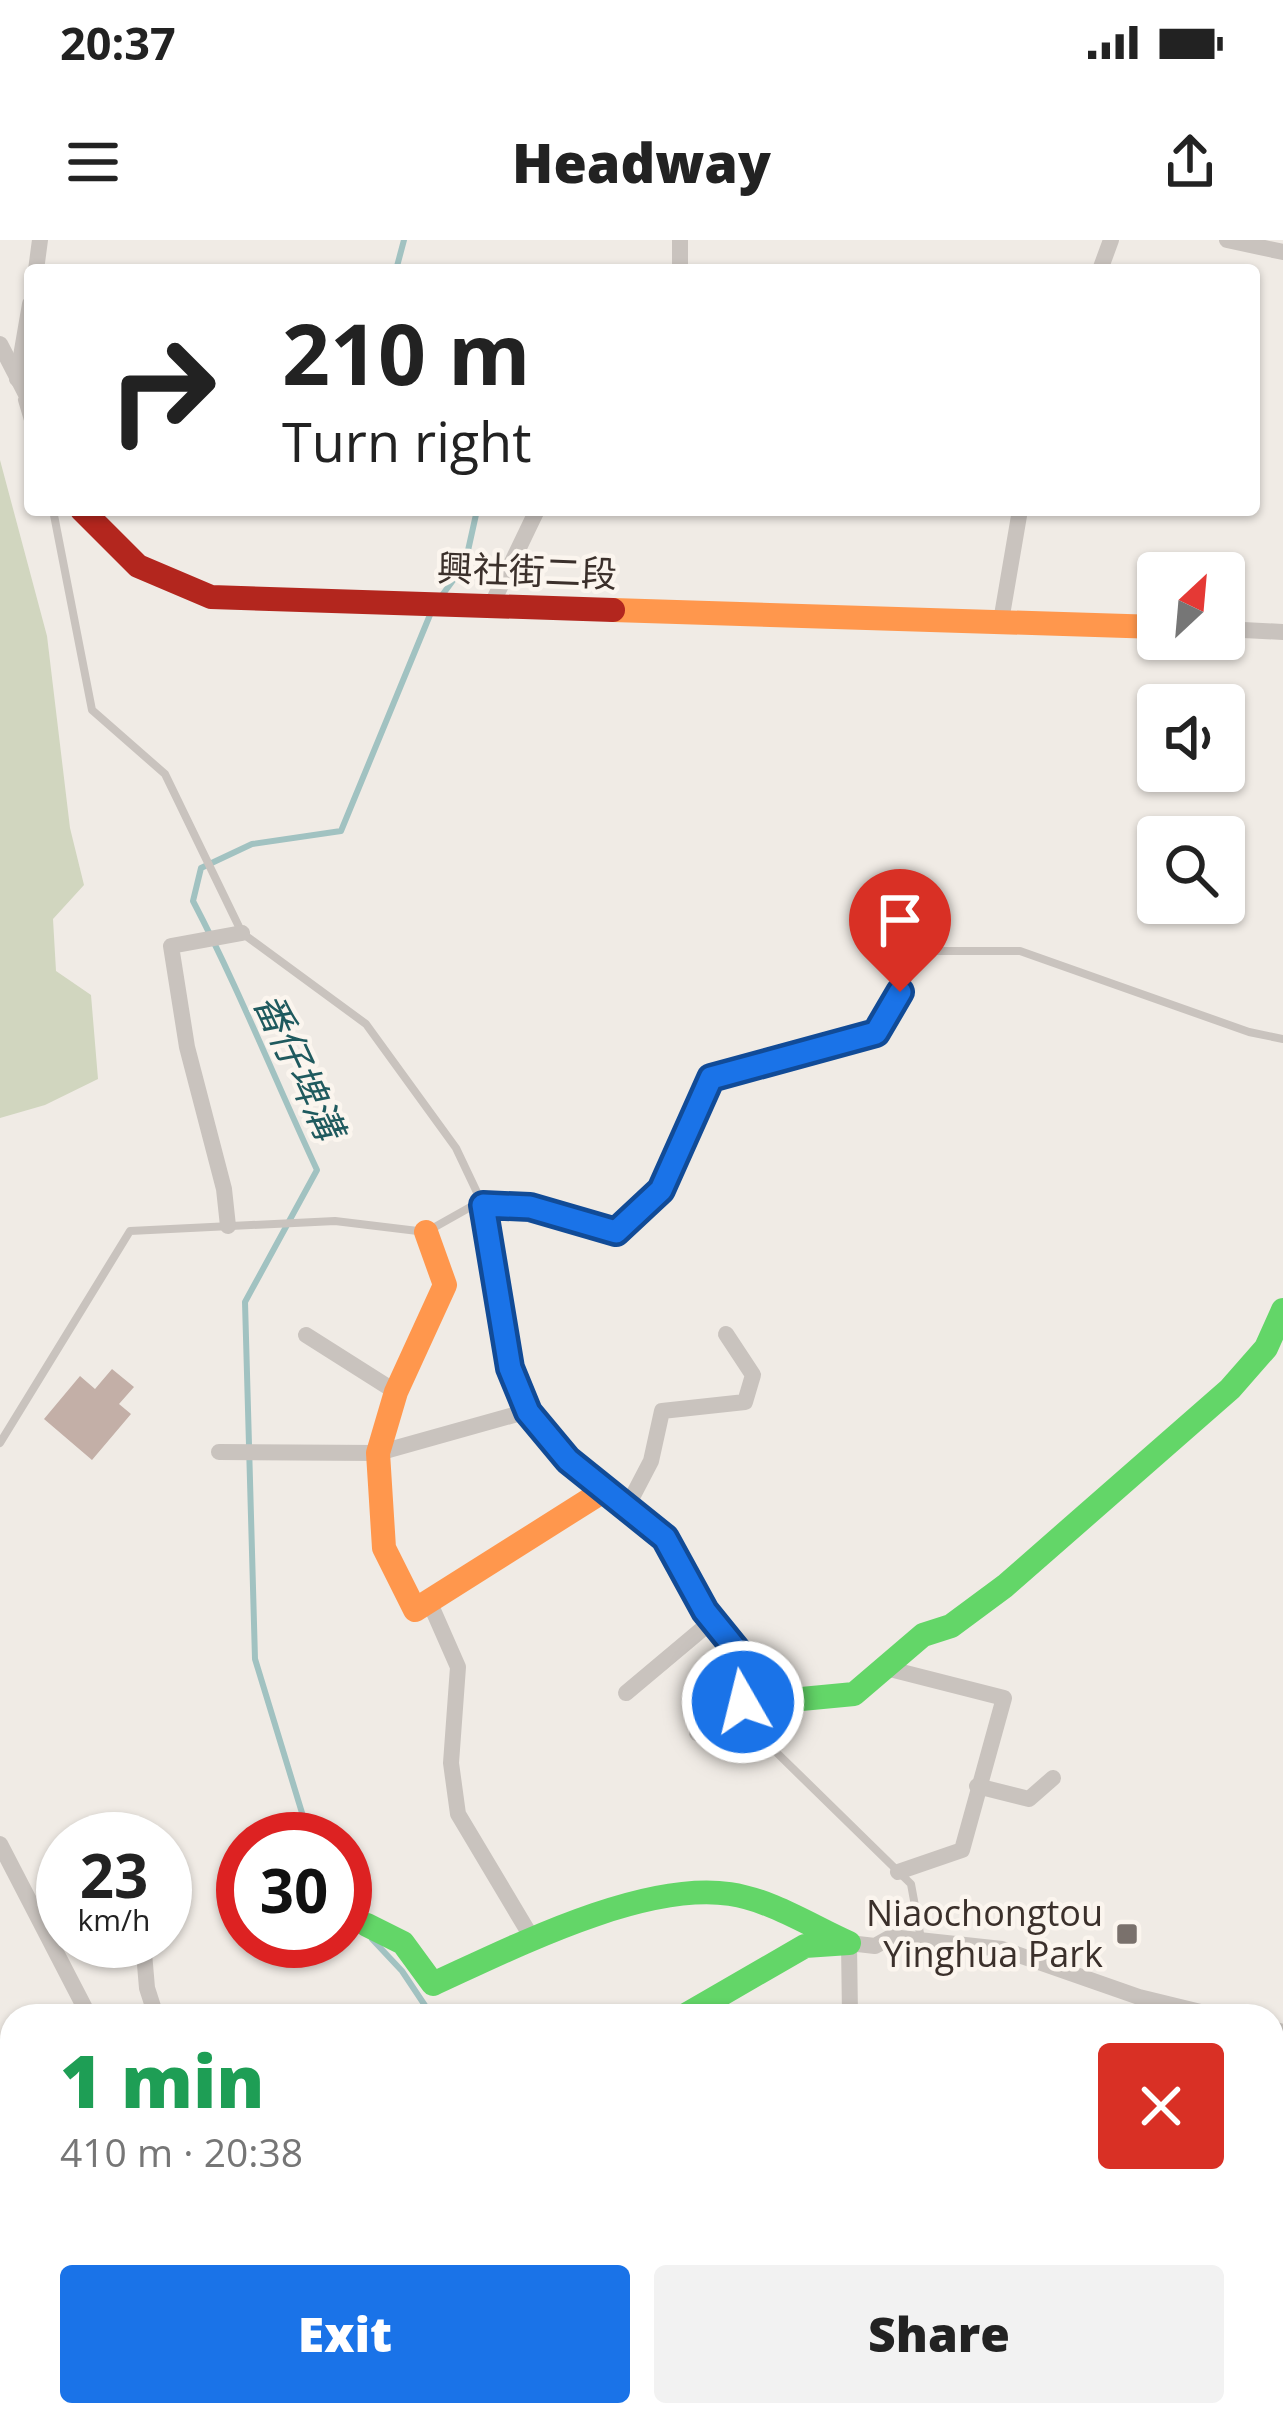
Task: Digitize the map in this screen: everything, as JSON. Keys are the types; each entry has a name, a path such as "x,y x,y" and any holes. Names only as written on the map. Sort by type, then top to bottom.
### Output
{"street":[{"path":"1227,240 1283,252"},
{"path":"16,379 24,336"},
{"path":"0,344 24,392"},
{"name":"興社街二段","path":"86,516 100,536 149,574 194,593 1137,626"},
{"path":"491,606 534,516"},
{"path":"1001,621 1019,516"},
{"path":"1245,630 1283,632"},
{"path":"229,1226 187,1046 171,946 242,933"},
{"path":"426,1232 445,1286 396,1392 378,1453 384,1548 415,1610 605,1490"},
{"path":"770,1702 854,1694 923,1635 951,1626 1005,1586 1231,1388 1266,1348 1283,1310"},
{"path":"627,1507 651,1461 662,1411 746,1402 753,1375 726,1334"},
{"path":"306,1335 396,1392"},
{"path":"218,1452 378,1453 528,1412"},
{"path":"429,1601 458,1667 451,1763 458,1814 532,1938"},
{"path":"626,1694 713,1620"},
{"path":"886,1668 1004,1698 962,1850 898,1872"},
{"path":"697,1733 728,1727 743,1702 752,1669"},
{"path":"977,1786 1029,1799 1053,1778"},
{"path":"0,1844 83,2004"},
{"path":"372,1928 403,1943 433,1984 532,1938 694,1891 731,1894 849,1943"},
{"path":"705,2004 806,1946 874,1946 891,1937 1002,1949 1167,2004"},
{"path":"849,1943 850,2004"},
{"path":"145,1968 152,2004"}],"lane":[{"path":"16,379 24,406"},
{"path":"54,516 92,710 165,774 242,933 367,1024 456,1148 483,1205 510,1368 528,1412 568,1460 665,1538 713,1620 770,1690 775,1751 911,1884 922,1940"},
{"path":"0,1443 130,1231 335,1221 426,1232 483,1205 530,1207 616,1232 661,1190 711,1078 876,1033 925,951 1020,951 1249,1032 1283,1039"}],"green space":[{"path":"0,460 47,636 70,828 84,885 53,919 56,971 91,995 98,1079 45,1105 0,1118"}],"building":[{"path":"112,1369 134,1387 119,1404 131,1414 92,1460 44,1419 80,1376 95,1389"}],"waterway":[{"name":"番仔埤溝","path":"398,264 404,240"},
{"name":"番仔埤溝","path":"443,594 465,564 476,516"},
{"name":"番仔埤溝","path":"302,1812 255,1659 245,1302 317,1170 193,901 201,868 252,844 341,831 432,610"},
{"name":"番仔埤溝","path":"372,1939 424,2004"}],"traffic: fast":[{"path":"770,1702 854,1694 923,1635 951,1626 1005,1586 1230,1389 1266,1348 1283,1310"},
{"path":"372,1928 403,1943 433,1984 618,1907 695,1893 730,1894 761,1902 849,1943 805,1946 705,2004"}],"traffic: slow":[{"path":"613,610 1137,626"},
{"path":"426,1232 445,1285 396,1392 378,1453 384,1548 415,1610 605,1490"}],"traffic: jam":[{"path":"88,516 138,566 211,597 613,610"}],"place":[{"name":"Niaochongtou Yinghua Park","path":"1127,1934"}],"route":[{"path":"743,1702 752,1669 705,1611 665,1538 568,1460 528,1412 510,1368 483,1205 530,1207 616,1232 661,1190 711,1078 876,1033 900,992"}]}
